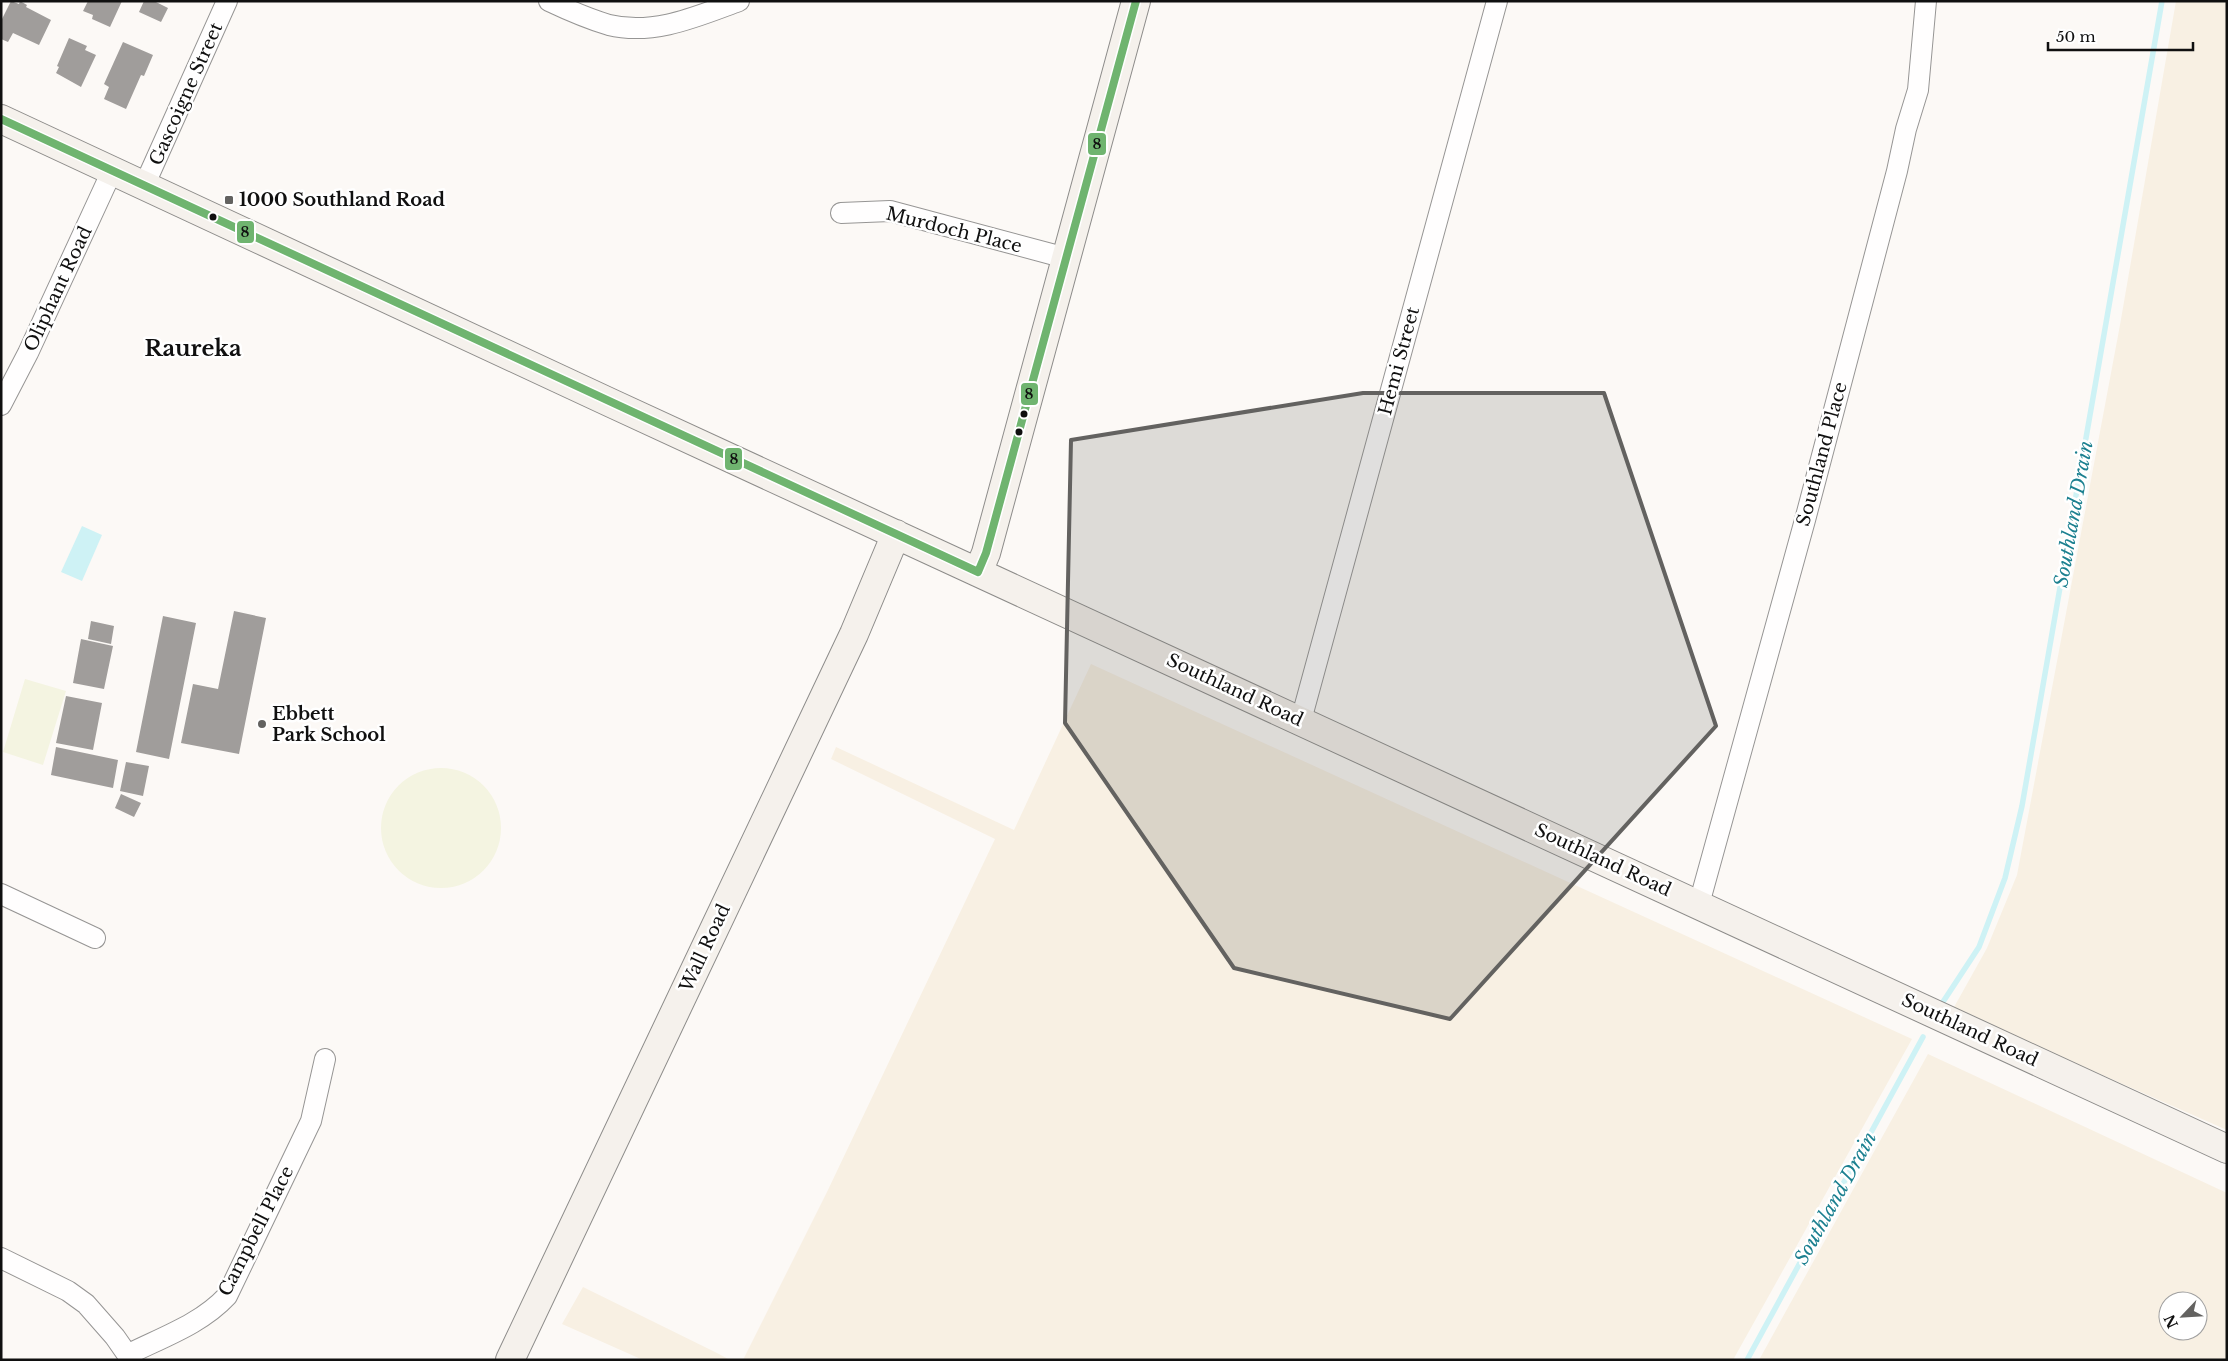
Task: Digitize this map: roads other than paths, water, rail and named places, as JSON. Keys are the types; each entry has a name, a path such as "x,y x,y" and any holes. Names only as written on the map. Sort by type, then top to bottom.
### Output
{"street":[{"name":"Gascoigne Street","path":"144,186 227,1"},
{"path":"549,1 611,25 638,28 659,27 685,21 739,1"},
{"path":"978,572 986,553 1136,1"},
{"name":"Hemi Street","path":"1300,720 1497,1"},
{"name":"Southland Place","path":"1699,904 1805,520 1897,171 1906,129 1918,90 1926,1"},
{"path":"1,119 896,534"},
{"name":"Oliphant Road","path":"1,406 28,353 112,171"},
{"name":"Murdoch Place","path":"841,213 890,211 1066,258"},
{"name":"Southland Road","path":"896,534 2227,1149"},
{"name":"Wall Road","path":"510,1360 854,634 896,534"},
{"path":"1,894 95,938"},
{"name":"Campbell Place","path":"130,1357 213,1310 227,1296 311,1121 325,1059"},
{"path":"1,1258 74,1296 90,1309 130,1357"}],"water":[{"path":"82,526 102,535 82,581 61,572"}],"waterway":[{"name":"Southland Drain","path":"1939,1008 1979,947 2005,878 2022,806 2162,1"},
{"name":"Southland Drain","path":"1747,1360 1923,1037"}],"place":[{"name":"1000 Southland Road","path":"229,200"},
{"name":"Ebbett Park School","path":"262,724"}],"district":[{"name":"Raureka","path":"193,348"}]}
